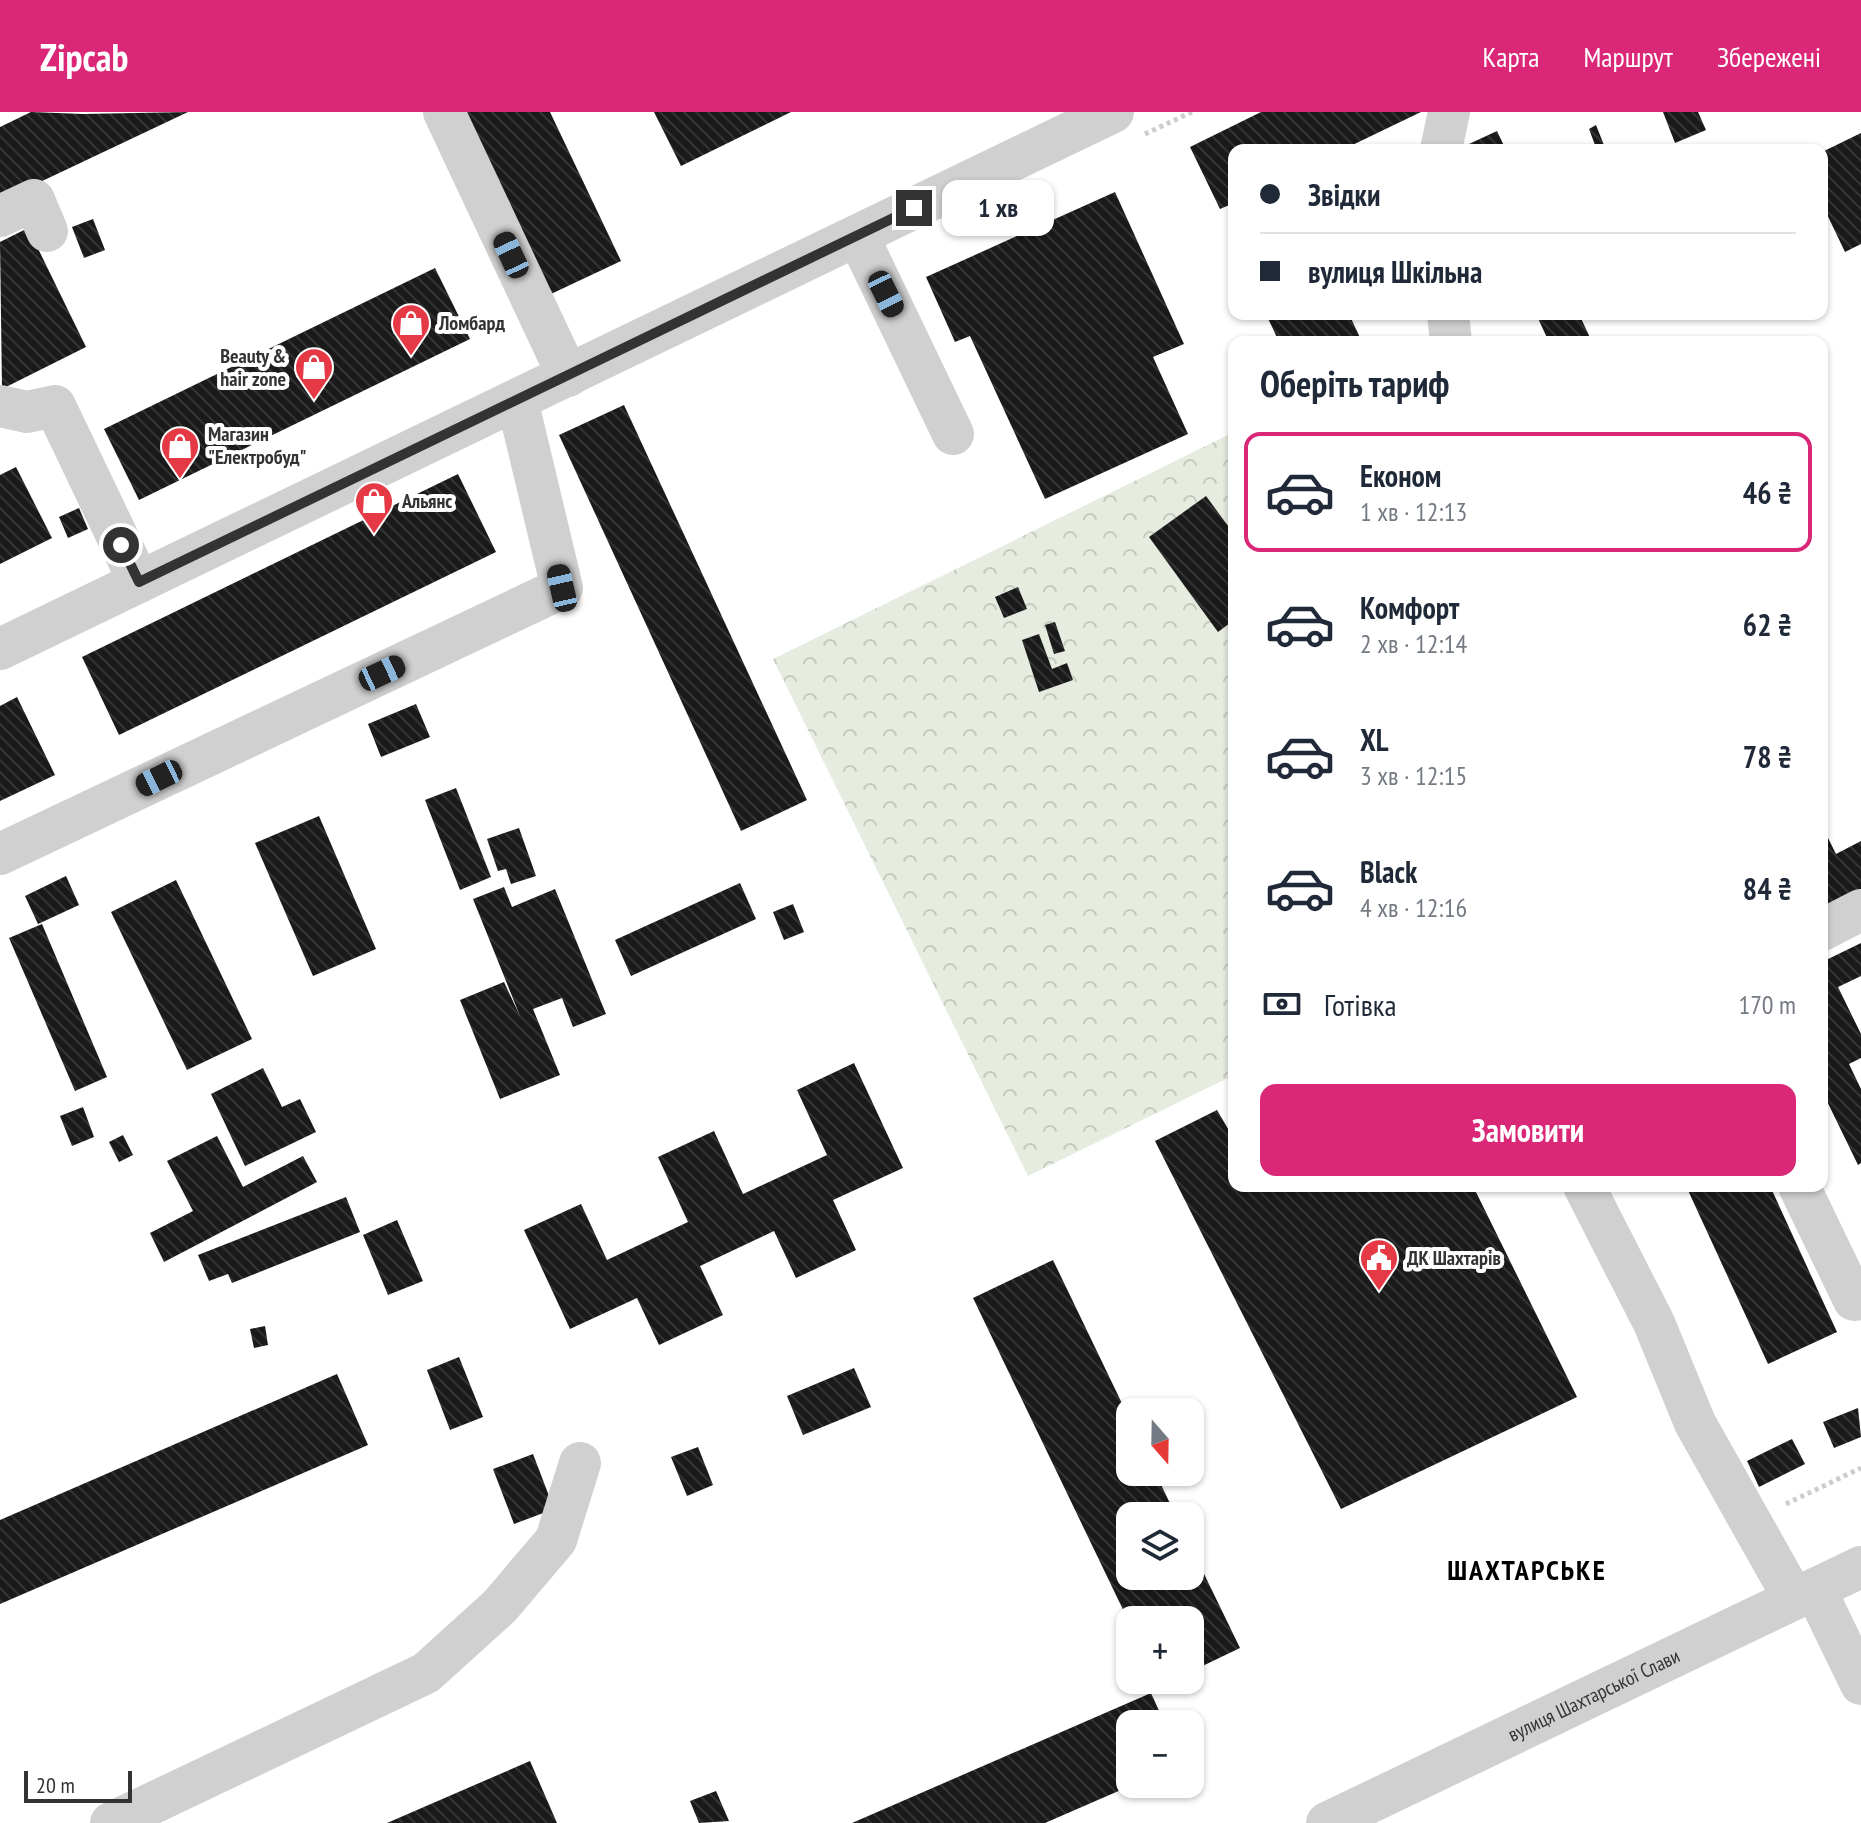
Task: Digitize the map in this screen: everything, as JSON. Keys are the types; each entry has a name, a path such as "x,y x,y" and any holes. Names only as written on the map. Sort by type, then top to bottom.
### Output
{"street":[{"path":"444,112 568,376"},
{"path":"0,649 1113,112"},
{"path":"1442,144 1449,112"},
{"path":"0,216 34,200 47,231"},
{"path":"858,236 953,434"},
{"path":"0,854 562,588 517,400"},
{"path":"0,406 27,412 55,406 139,582"},
{"path":"1828,927 1861,910"},
{"path":"1587,1192 1654,1323 1695,1423 1750,1521 1804,1594 1861,1684"},
{"path":"1802,1192 1854,1300 1861,1299"},
{"path":"111,1823 426,1673 500,1606 556,1540 580,1463"},
{"name":"вулиця Шахтарської Слави","path":"1327,1823 1861,1567"}],"path":[{"path":"1750,1521 1861,1468"}],"green space":[{"path":"1228,435 1228,1078 1028,1176 773,659"}],"building":[{"path":"31,112 188,112 0,201 0,127"},
{"path":"464,112 550,112 621,261 551,294"},
{"path":"654,112 791,112 681,166"},
{"path":"1261,112 1421,112 1354,144 1228,144 1228,206 1220,209 1190,147"},
{"path":"1663,112 1698,112 1706,130 1675,143"},
{"path":"1596,125 1604,144 1595,144 1589,129"},
{"path":"1497,131 1503,144 1469,144"},
{"path":"1861,133 1861,244 1845,252 1828,217 1828,149"},
{"path":"1115,192 1184,344 1153,357 1188,434 1045,499 970,336 955,342 926,277"},
{"path":"93,219 105,250 84,258 72,227"},
{"path":"28,228 86,347 2,389 0,242"},
{"path":"435,268 470,339 139,500 104,429"},
{"path":"1269,320 1352,320 1359,336 1276,336"},
{"path":"1539,320 1582,320 1589,336 1546,336"},
{"path":"624,405 807,800 741,831 559,435"},
{"path":"16,467 52,538 0,564 0,475"},
{"path":"458,474 496,552 119,735 82,657"},
{"path":"1206,496 1228,526 1228,624 1218,632 1149,537"},
{"path":"79,508 88,529 68,538 59,517"},
{"path":"1018,587 1027,609 1004,618 995,597"},
{"path":"1055,622 1065,651 1054,654 1045,625"},
{"path":"1039,634 1052,669 1067,663 1073,680 1039,692 1022,640"},
{"path":"17,697 55,775 0,801 0,706"},
{"path":"416,704 430,737 381,757 368,724"},
{"path":"456,788 491,877 460,890 425,800"},
{"path":"319,816 376,949 313,976 255,843"},
{"path":"519,828 536,876 511,884 506,869 498,871 487,839"},
{"path":"1828,838 1836,854 1861,841 1861,889 1828,905"},
{"path":"66,876 79,905 38,924 25,896"},
{"path":"176,880 252,1039 187,1070 111,912"},
{"path":"740,883 756,919 631,976 615,940"},
{"path":"504,887 512,907 555,889 606,1014 573,1027 562,998 533,1009 560,1075 500,1099 460,1000 504,982 520,1016 473,899"},
{"path":"793,904 804,932 784,940 773,912"},
{"path":"42,924 107,1077 75,1091 9,938"},
{"path":"1861,943 1861,976 1838,987 1861,1034 1861,1058 1849,1064 1861,1089 1861,1163 1858,1165 1828,1103 1828,959"},
{"path":"854,1063 903,1168 833,1200 856,1250 796,1278 774,1231 700,1266 723,1315 659,1345 637,1298 570,1329 524,1230 581,1204 607,1260 688,1222 658,1157 714,1131 743,1194 827,1155 797,1090"},
{"path":"263,1068 282,1107 300,1099 316,1132 245,1166 211,1094"},
{"path":"83,1107 94,1137 72,1146 60,1116"},
{"name":"ДК Шахтарів","path":"1217,1110 1228,1129 1228,1192 1476,1192 1577,1397 1341,1509 1155,1141"},
{"path":"123,1135 133,1155 119,1162 109,1142"},
{"path":"217,1136 243,1187 303,1156 317,1182 164,1262 150,1233 193,1211 167,1161"},
{"path":"1689,1192 1773,1192 1837,1332 1768,1364"},
{"path":"346,1197 360,1232 232,1283 228,1274 209,1281 198,1255"},
{"path":"397,1220 423,1281 388,1295 363,1235"},
{"path":"1053,1260 1119,1398 1116,1398 1116,1486 1162,1486 1169,1502 1116,1502 1116,1590 1204,1590 1204,1574 1240,1648 1204,1665 1204,1606 1121,1606 973,1298"},
{"path":"265,1326 268,1345 254,1348 250,1329"},
{"path":"459,1357 483,1417 450,1430 427,1370"},
{"path":"854,1368 871,1407 803,1435 787,1396"},
{"path":"337,1374 368,1445 0,1604 0,1520"},
{"path":"1858,1408 1861,1437 1834,1448 1823,1422"},
{"path":"1792,1439 1805,1464 1759,1487 1747,1461"},
{"path":"698,1447 713,1485 687,1496 671,1457"},
{"path":"533,1454 554,1509 514,1524 493,1469"},
{"path":"1149,1694 1159,1710 1116,1710 1116,1792 1045,1823 852,1823"},
{"path":"530,1761 557,1823 387,1823"},
{"path":"716,1791 729,1821 699,1823 690,1801"}],"place":[{"name":"Ломбард","path":"411,357"},
{"name":"Beauty & hair zone","path":"314,401"},
{"name":"Магазин \"Електробуд\"","path":"180,480"},
{"name":"Альянс","path":"374,535"},
{"name":"ДК Шахтарів","path":"1379,1292"}],"district":[{"name":"ШАХТАРСЬКЕ","path":"1527,1570"}],"route":[{"path":"121,545 139,582 914,208"}]}
